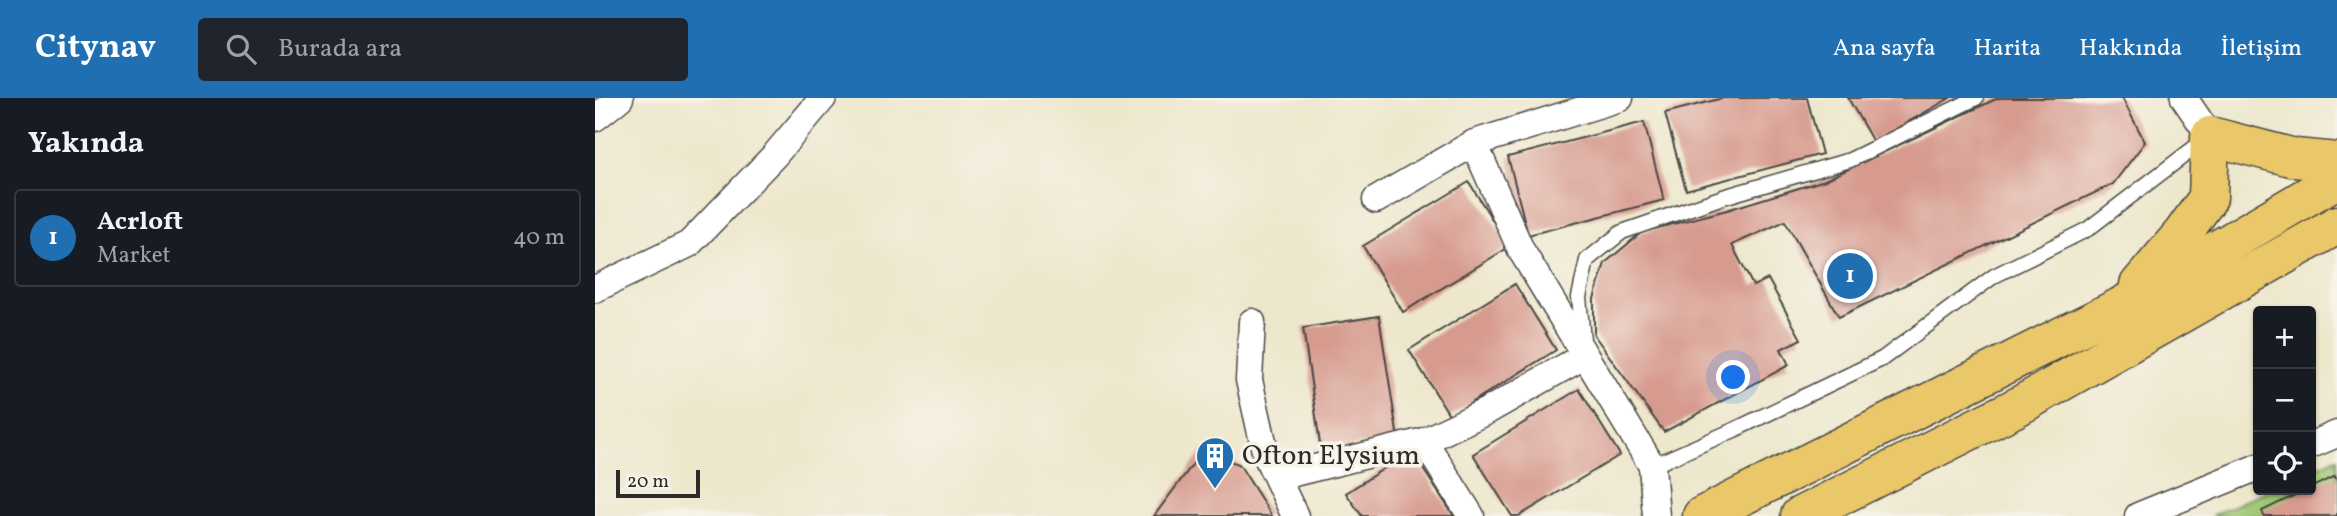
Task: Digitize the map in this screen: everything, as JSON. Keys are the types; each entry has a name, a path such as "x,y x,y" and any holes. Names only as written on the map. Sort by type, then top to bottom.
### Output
{"highway":[{"path":"2120,307 2183,233 2208,198 2210,136 2294,158 2337,162"},
{"path":"1702,516 2120,307 2337,179"},
{"path":"1800,516 2017,407 2337,225"}],"street":[{"path":"595,118 620,98"},
{"path":"595,289 689,244 774,156 823,98"},
{"path":"1376,200 1474,143 1621,98"},
{"path":"2184,98 2210,136"},
{"path":"1474,143 1521,250 1652,466 1656,516"},
{"path":"1252,322 1249,380 1266,455 1295,516"},
{"path":"1277,477 1424,442 1489,410 1584,356"},
{"path":"2316,443 2337,434"},
{"path":"1424,442 1471,516"},
{"path":"2138,516 2253,469"}],"lane":[{"path":"1584,356 1579,297 1587,260 1622,232 1723,197 1850,160 1976,98"},
{"path":"1652,466 1882,359 1994,276 2088,229 2210,136"}],"green space":[{"path":"2337,458 2337,516 2211,516 2258,495 2316,495 2316,468"}],"building":[{"path":"1723,98 1807,98 1822,154 1686,190 1665,113"},
{"path":"1848,98 1950,98 1873,142"},
{"path":"1998,98 2122,98 2145,142 2113,184 1839,317 1785,221 1732,245 1753,286 1768,279 1801,339 1781,349 1789,365 1664,432 1594,335 1594,299 1605,263 1642,232 1825,180"},
{"path":"1644,122 1664,200 1528,235 1508,157"},
{"path":"1469,182 1509,247 1403,312 1363,246"},
{"path":"1515,284 1556,350 1450,416 1409,350"},
{"path":"1379,316 1398,439 1321,451 1303,328"},
{"path":"1579,389 1620,455 1519,516 1512,516 1473,454"},
{"path":"1411,451 1454,516 1362,516 1346,493"},
{"name":"Ofton Elysium","path":"1202,452 1239,464 1272,516 1154,516"},
{"path":"2335,476 2337,516 2264,516 2262,511 2295,495 2316,495 2316,485"}],"place":[{"name":"Acrloft","path":"1850,276"},
{"name":"Ofton Elysium","path":"1215,490"}]}
